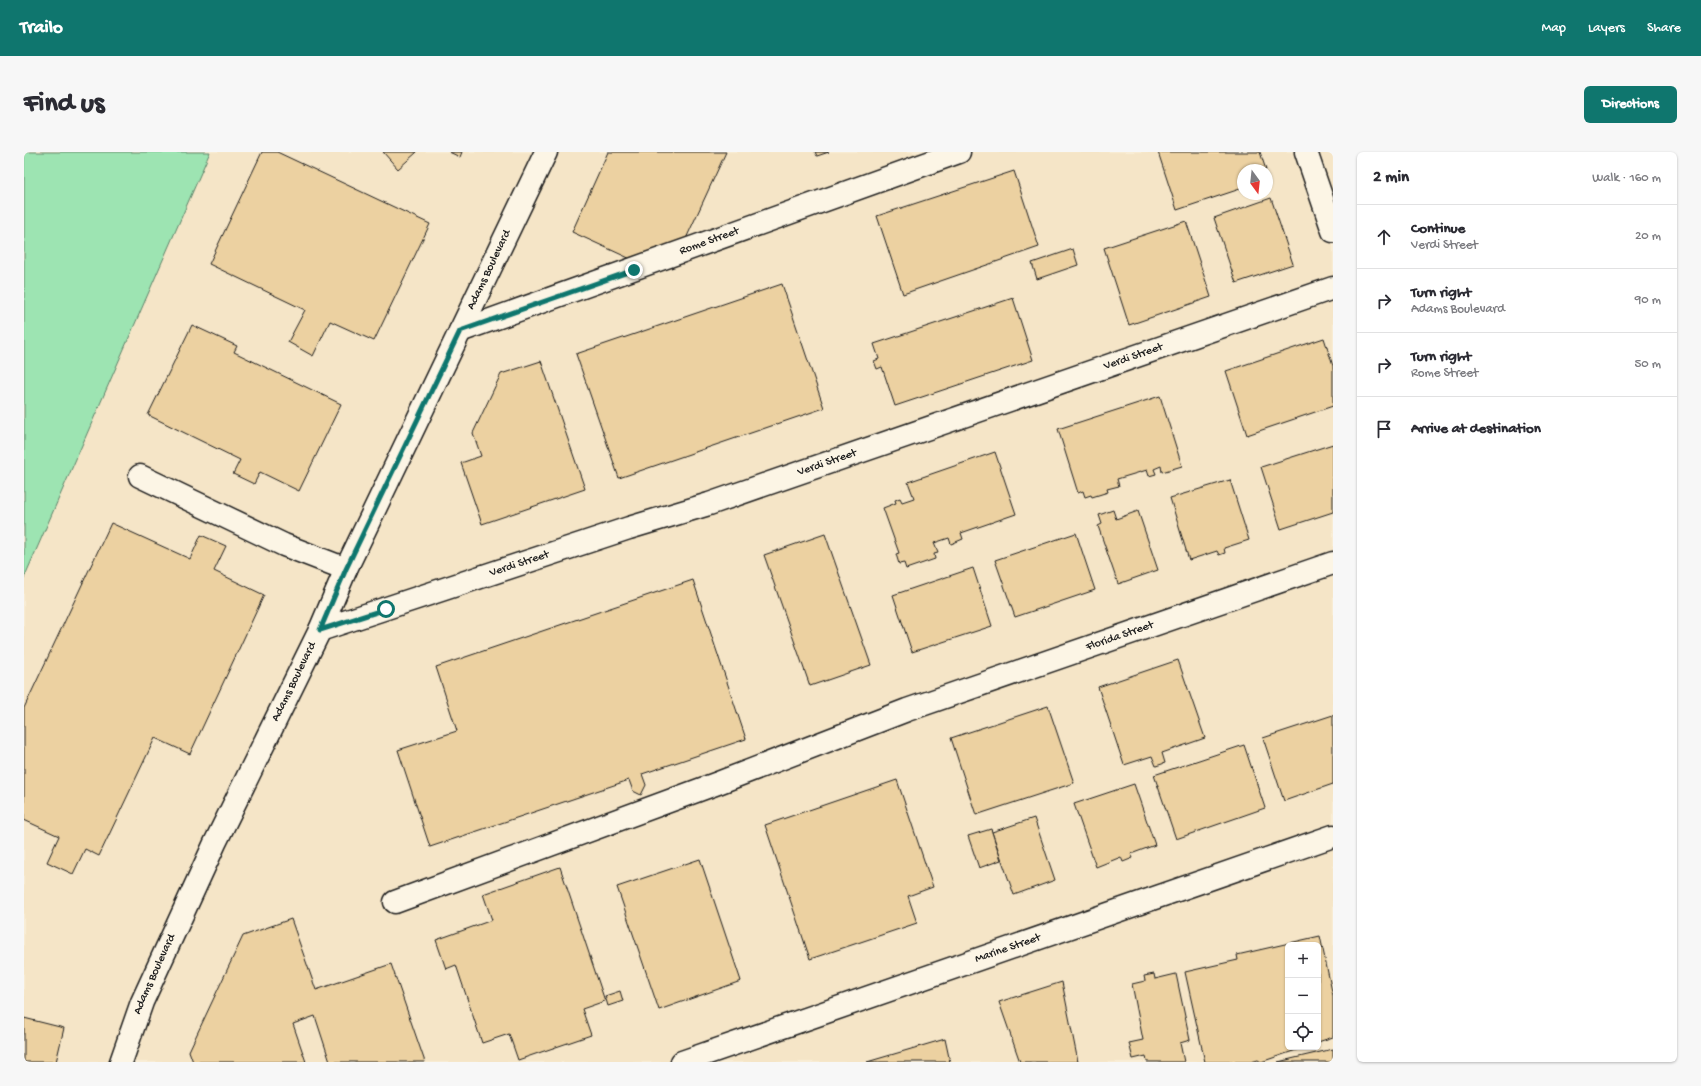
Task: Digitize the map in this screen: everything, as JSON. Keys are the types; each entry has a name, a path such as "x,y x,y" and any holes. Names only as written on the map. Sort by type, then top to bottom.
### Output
{"street":[{"name":"Adams Boulevard","path":"121,1062 142,1002 215,843 320,630 346,569 546,152"},
{"name":"Rome Street","path":"460,331 959,152"},
{"path":"1306,152 1333,231"},
{"name":"Verdi Street","path":"320,630 629,528 709,504 1333,288"},
{"path":"140,476 284,545 346,569"},
{"name":"Florida Street","path":"394,902 718,783 907,710 1333,564"},
{"name":"Marine Street","path":"682,1062 1333,836"}],"shaded area":[{"path":"210,152 1333,152 1333,1062 24,1062 24,578"}],"green space":[{"path":"24,152 210,152 24,578"}],"building":[{"path":"262,152 277,152 430,224 374,341 330,321 313,356 288,342 305,310 209,264"},
{"path":"383,152 417,152 398,169"},
{"path":"449,152 462,152 460,157"},
{"path":"608,152 726,152 684,243 633,260 572,232"},
{"path":"815,152 829,152 817,156"},
{"path":"1158,152 1260,152 1264,164 1237,164 1237,190 1177,210"},
{"path":"1014,171 1039,247 903,294 877,216"},
{"path":"1265,200 1272,200 1293,264 1236,283 1214,218"},
{"path":"1186,221 1211,297 1129,325 1104,248"},
{"path":"1073,249 1078,265 1037,279 1032,263"},
{"path":"782,284 824,408 619,478 576,354"},
{"path":"1013,298 1033,360 895,406 882,367 877,369 874,361 879,359 874,344"},
{"path":"192,325 237,346 234,352 341,404 299,491 260,472 254,484 233,474 240,460 148,415"},
{"path":"1324,338 1333,366 1333,406 1247,435 1226,371"},
{"path":"541,361 585,489 482,524 461,463 481,456 473,433 501,374"},
{"path":"1160,396 1182,466 1162,472 1161,466 1154,469 1156,474 1149,476 1147,470 1117,479 1119,486 1107,489 1108,492 1092,497 1091,495 1085,497 1083,491 1078,493 1058,429"},
{"path":"1333,444 1333,512 1281,529 1261,467"},
{"path":"995,452 1016,514 961,533 963,539 951,544 949,538 934,543 938,553 934,554 935,559 906,569 904,563 899,564 896,554 899,553 883,508 896,503 895,500 900,498 902,502 914,498 908,482"},
{"path":"1230,480 1249,540 1224,548 1225,553 1219,555 1217,551 1189,560 1170,498"},
{"path":"1113,510 1116,519 1138,511 1158,570 1118,584 1098,526 1102,524 1099,515"},
{"path":"111,523 190,559 201,535 226,546 214,571 264,595 190,754 155,738 99,856 85,849 73,874 47,862 59,836 24,820 24,708"},
{"path":"1076,533 1095,590 1015,617 995,560"},
{"path":"825,534 871,665 810,686 764,555"},
{"path":"973,568 992,626 912,652 893,595"},
{"path":"693,580 746,739 642,774 646,785 641,795 633,791 629,780 430,847 398,750 457,731 436,667"},
{"path":"1178,660 1205,738 1162,753 1165,763 1156,766 1152,756 1124,765 1098,687"},
{"path":"1048,706 1074,783 976,815 951,738"},
{"path":"1333,715 1333,784 1284,801 1263,738"},
{"path":"1244,745 1265,808 1176,839 1154,775"},
{"path":"897,780 933,887 908,896 917,923 810,959 765,825"},
{"path":"1134,784 1155,845 1131,854 1133,858 1123,862 1121,857 1096,867 1074,804"},
{"path":"1034,818 1055,880 1014,895 992,832"},
{"path":"991,829 1001,860 979,868 968,836"},
{"path":"700,859 741,981 659,1010 617,887"},
{"path":"560,867 605,1001 582,1009 591,1035 518,1060 509,1034 482,1043 456,965 446,969 436,940 492,920 483,894"},
{"path":"291,919 316,990 391,964 425,1062 330,1062 315,1016 293,1024 306,1062 193,1062 189,1051 243,936"},
{"path":"1320,936 1333,996 1333,1037 1321,1041 1321,942 1294,942"},
{"path":"1285,944 1285,1050 1296,1050 1261,1062 1258,1060 1251,1062 1205,1062 1185,972 1238,960 1237,955"},
{"path":"1154,974 1155,979 1176,974 1190,1040 1180,1043 1184,1062 1147,1062 1146,1056 1133,1059 1129,1043 1143,1040 1132,984 1145,981 1144,976"},
{"path":"1062,982 1078,1062 1020,1062 999,1002"},
{"path":"620,991 623,1001 608,1006 605,996"},
{"path":"24,1018 64,1028 56,1062 24,1062"},
{"path":"945,1039 950,1062 867,1062"},
{"path":"1333,1049 1333,1062 1278,1062"}],"route":[{"path":"386,609 320,630 346,569 460,331 634,270"}]}
